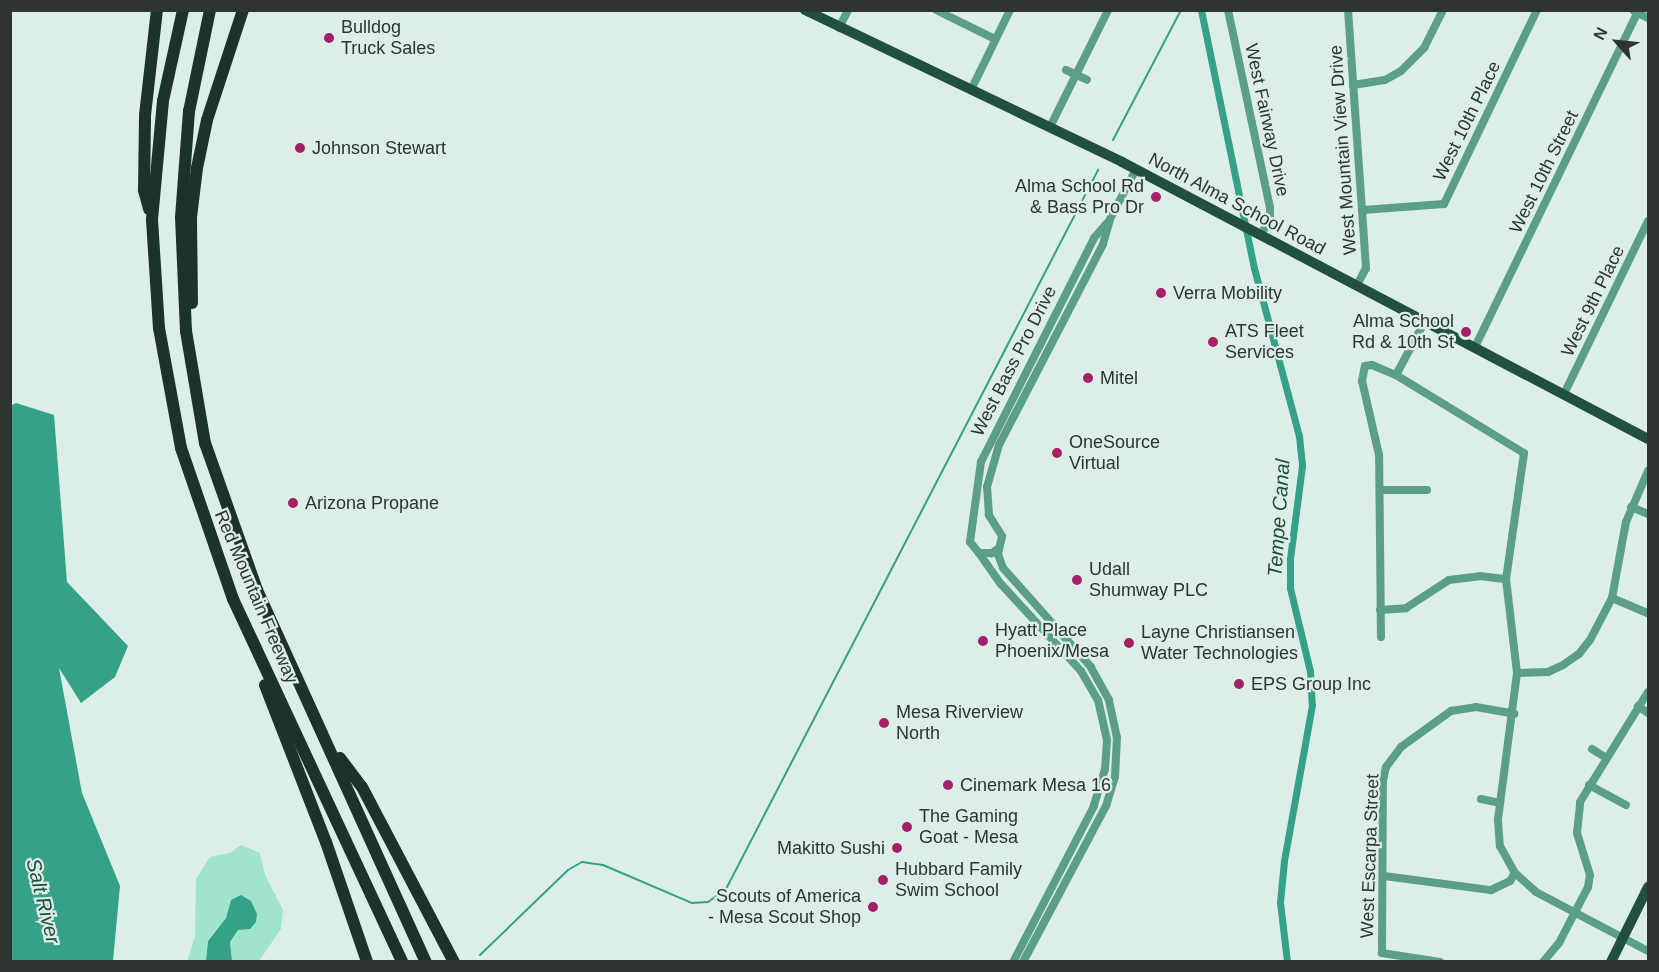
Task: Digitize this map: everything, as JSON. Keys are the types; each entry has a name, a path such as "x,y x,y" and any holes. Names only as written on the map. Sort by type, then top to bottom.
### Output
{"highway":[{"path":"152,220 144,190 145,131 147,76 157,10"},
{"name":"Red Mountain Freeway","path":"183,10 158,138 152,220 162,351 181,448 219,564 249,636 402,962"},
{"name":"Red Mountain Freeway","path":"210,10 195,72 184,158 181,270 196,398 205,443 233,531 426,962"},
{"path":"196,398 190,270 196,174 207,120 243,10"},
{"path":"249,636 367,962"},
{"path":"327,741 362,787 454,962"}],"main road":[{"name":"North Alma School Road","path":"805,10 1114,158 1648,439"},
{"path":"1611,962 1648,887"}],"street":[{"path":"839,28 848,10"},
{"path":"936,10 995,39"},
{"path":"971,90 1010,10"},
{"path":"1050,127 1108,10"},
{"name":"West Fairway Drive","path":"1228,10 1271,212 1263,236"},
{"name":"West Mountain View Drive","path":"1348,10 1366,268 1357,285"},
{"path":"1353,85 1385,80 1401,71 1424,48 1443,10"},
{"name":"West 10th Place","path":"1363,210 1444,204 1537,10"},
{"path":"1637,11 1648,18"},
{"name":"West 10th Street","path":"1475,347 1637,11"},
{"path":"1066,70 1087,80"},
{"name":"West Bass Pro Drive","path":"1013,962 1094,806 1105,769 1107,740 1098,700 1081,671 1001,584 970,542 974,527 978,476 986,449 1094,238 1110,219 1136,170"},
{"name":"West Bass Pro Drive","path":"1023,962 1106,806 1115,776 1117,738 1109,700 1097,675 1006,574 999,548 1002,536 992,523 987,496 993,459 1103,244 1110,219"},
{"name":"West 9th Place","path":"1564,394 1648,221"},
{"path":"1396,375 1425,321"},
{"path":"1381,637 1379,455 1362,381 1365,366 1396,375 1524,453 1506,579 1517,673 1514,714 1500,803 1500,846 1515,873 1536,892 1574,915 1648,951"},
{"path":"1517,673 1548,672 1579,654 1612,598 1631,507 1648,471"},
{"path":"1381,490 1427,490"},
{"path":"1631,507 1648,514"},
{"path":"974,527 992,523"},
{"path":"979,553 992,554 999,548"},
{"path":"1380,610 1406,608 1449,580 1480,576 1506,579"},
{"path":"1612,598 1648,613"},
{"path":"1543,962 1552,954 1574,915 1590,875 1576,821 1580,802 1605,757 1648,692"},
{"path":"1638,706 1648,713"},
{"name":"West Escarpa Street","path":"1440,962 1382,953 1383,780 1393,756 1451,711 1476,707 1514,714"},
{"path":"1592,750 1605,757"},
{"path":"1589,785 1626,806"},
{"path":"1481,799 1500,803"},
{"path":"1384,876 1491,890 1502,887 1515,873"}],"shaded area":[{"path":"241,845 260,853 265,875 283,910 281,929 259,961 232,961 230,942 238,930 231,900 226,918 208,940 206,961 187,962 195,936 196,879 210,857 230,853"}],"water":[{"name":"Salt River","path":"16,403 54,415 67,582 128,646 115,677 81,703 59,668 82,793 120,886 113,961 11,961 10,406"},
{"path":"241,895 251,901 257,914 256,922 250,929 238,930 230,942 232,961 206,961 208,941 226,918 231,900"}],"waterway":[{"path":"1113,140 1181,10"},
{"name":"Tempe Canal","path":"1201,10 1254,268 1299,436 1302,466 1290,559 1290,588 1310,671 1312,705 1284,861 1280,902 1287,962"},
{"path":"480,955 568,870 582,862 603,865 692,903 708,902 726,889 1098,170"}],"place":[{"name":"Bulldog Truck Sales","path":"329,38"},
{"name":"Johnson Stewart","path":"300,148"},
{"name":"Alma School Rd & Bass Pro Dr","path":"1156,197"},
{"name":"Verra Mobility","path":"1161,293"},
{"name":"Alma School Rd & 10th St","path":"1466,332"},
{"name":"ATS Fleet Services","path":"1213,342"},
{"name":"Mitel","path":"1088,378"},
{"name":"OneSource Virtual","path":"1057,453"},
{"name":"Arizona Propane","path":"293,503"},
{"name":"Udall Shumway PLC","path":"1077,580"},
{"name":"Hyatt Place Phoenix/Mesa","path":"983,641"},
{"name":"Layne Christiansen Water Technologies","path":"1129,643"},
{"name":"EPS Group Inc","path":"1239,684"},
{"name":"Mesa Riverview North","path":"884,723"},
{"name":"Cinemark Mesa 16","path":"948,785"},
{"name":"The Gaming Goat - Mesa","path":"907,827"},
{"name":"Makitto Sushi","path":"897,848"},
{"name":"Hubbard Family Swim School","path":"883,880"},
{"name":"Scouts of America - Mesa Scout Shop","path":"873,907"}]}
